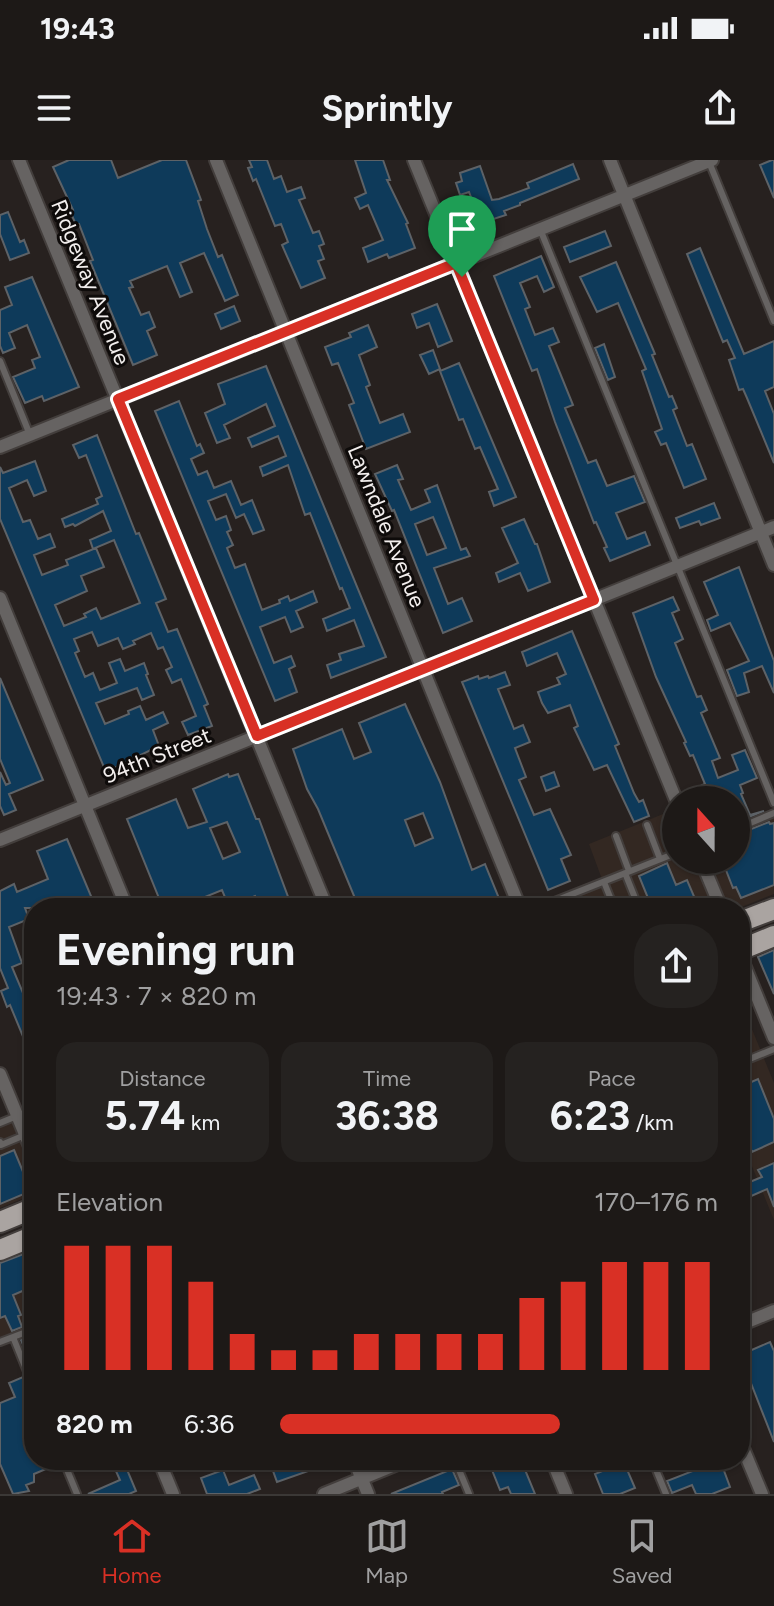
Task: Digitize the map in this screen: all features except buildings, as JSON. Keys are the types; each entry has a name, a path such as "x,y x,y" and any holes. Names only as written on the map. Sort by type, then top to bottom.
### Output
{"main road":[{"path":"750,918 774,909"},
{"path":"750,948 774,936"},
{"path":"0,1222 24,1212"},
{"path":"0,1250 24,1240"}],"street":[{"name":"Ridgeway Avenue","path":"19,160 323,898"},
{"name":"Lawndale Avenue","path":"216,160 516,898"},
{"path":"414,160 670,786"},
{"path":"610,160 774,565"},
{"path":"0,447 710,160"},
{"name":"94th Street","path":"0,840 774,527"},
{"path":"0,598 123,898"},
{"path":"707,874 717,898"},
{"path":"750,977 773,1032"},
{"path":"0,1074 24,1133"},
{"path":"750,1321 774,1311"},
{"path":"750,1465 762,1494"},
{"path":"163,1470 173,1494"},
{"path":"358,1470 368,1494"},
{"path":"324,1494 383,1470"},
{"path":"556,1470 566,1494"}],"lane":[{"path":"710,160 774,321"},
{"path":"540,229 774,803"},
{"path":"0,361 30,435"},
{"path":"750,823 774,813"},
{"path":"563,898 660,859 647,825"},
{"path":"616,836 636,898"},
{"path":"604,882 610,898"},
{"path":"750,1057 774,1049"},
{"path":"0,1123 24,1113"},
{"path":"0,1144 24,1135"},
{"path":"0,1342 24,1333"},
{"path":"13,1337 24,1364"},
{"path":"67,1470 77,1494"},
{"path":"459,1470 469,1494"},
{"path":"656,1470 666,1494"}],"shaded area":[{"path":"774,813 774,894 750,904 750,898 562,898 603,882 589,844 662,814 662,874 750,874 750,823"},
{"path":"750,1024 774,1083 774,1220 750,1161"},
{"path":"24,1113 24,1198 0,1208 0,1123"},
{"path":"24,1249 24,1333 0,1342 0,1259"}],"route":[{"path":"456,263 462,277 594,600 257,736 118,399 456,263"}]}
